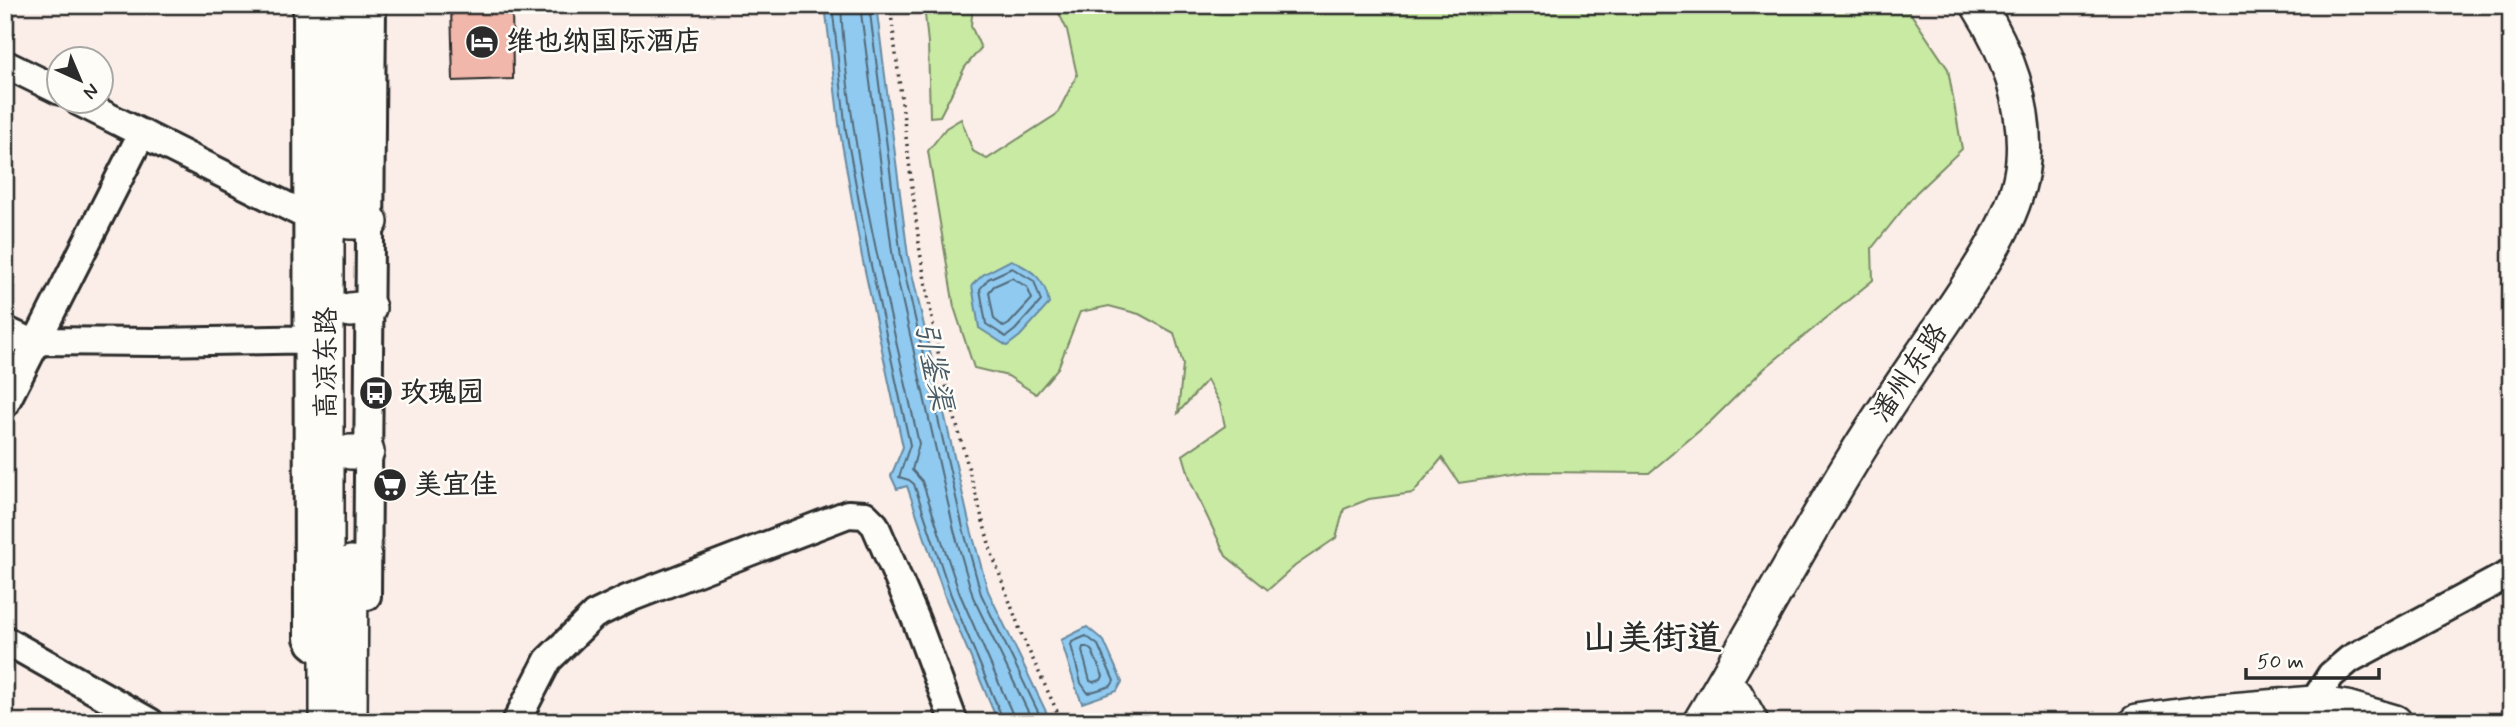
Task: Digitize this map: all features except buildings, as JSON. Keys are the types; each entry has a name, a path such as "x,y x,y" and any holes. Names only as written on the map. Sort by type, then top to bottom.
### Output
{"main road":[{"name":"高凉东路","path":"324,5 339,222 360,309 359,452 339,664 327,722"},
{"name":"高凉东路","path":"349,5 339,222 317,340 339,664 350,722"},
{"name":"潘州东路","path":"1700,722 1852,460 1981,267 2017,191 2023,161 2022,124 2017,94 2007,60 1978,5"},
{"name":"潘州东路","path":"1736,713 1847,502 2009,248 2028,211 2038,180 2041,156 2036,101 2019,46 1996,5"},
{"path":"2136,722 2207,712 2312,703 2347,708 2395,722"}],"street":[{"path":"307,5 339,222"},
{"path":"339,222 372,5"},
{"path":"5,64 46,84"},
{"path":"107,116 339,222"},
{"path":"5,404 142,133"},
{"path":"5,330 24,339 36,341 317,340"},
{"path":"516,722 548,660 594,615 627,599 848,514 865,515 875,525 916,620 954,722"},
{"path":"2312,703 2331,675 2350,659 2511,573"},
{"path":"5,640 150,722"}],"path":[{"path":"890,5 919,252 940,363 992,551 1023,638 1062,722"}],"green space":[{"path":"924,5 973,5 971,26 981,48 965,67 940,116 930,117 928,43"},
{"path":"1055,5 1905,5 1948,69 1962,149 1916,193 1872,248 1873,280 1765,368 1711,421 1649,473 1532,472 1459,483 1442,458 1413,493 1369,499 1344,509 1336,538 1295,566 1268,590 1226,556 1192,485 1183,455 1225,426 1220,404 1207,380 1178,413 1183,364 1174,333 1139,314 1109,306 1080,312 1058,368 1036,394 1008,376 974,368 954,307 928,151 946,128 961,119 973,151 987,159 1057,114 1077,75 1067,30"}],"water":[{"name":"引鉴渠","path":"825,5 876,5 908,256 970,526 988,591 1051,722 998,722 945,597 907,486 897,489 891,476 903,447 862,257 840,132"},
{"path":"1011,260 1037,276 1045,288 1049,304 1020,336 1007,346 979,328 972,285 984,274"},
{"path":"1087,627 1104,641 1122,682 1117,691 1082,703 1061,640"}],"place":[{"name":"维也纳国际酒店","path":"482,42"},
{"name":"玫瑰园","path":"376,393"},
{"name":"美宜佳","path":"390,485"}],"district":[{"name":"山美街道","path":"1652,639"}]}
